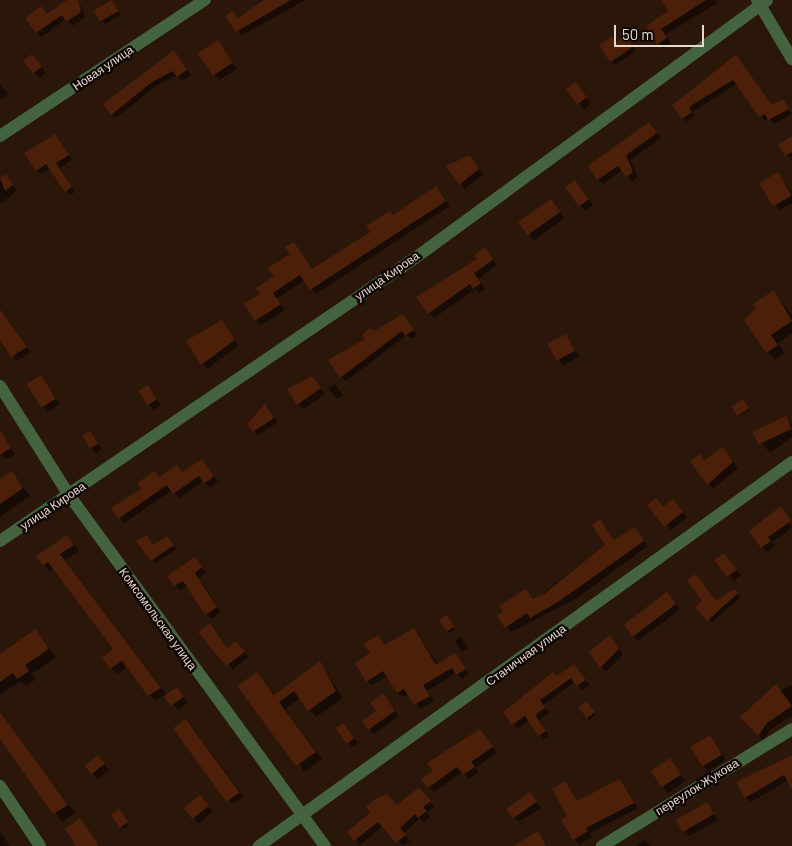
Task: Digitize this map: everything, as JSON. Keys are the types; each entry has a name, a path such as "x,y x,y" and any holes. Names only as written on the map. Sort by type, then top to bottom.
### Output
{"street":[{"name":"Новая улица","path":"0,136 205,0"},
{"path":"761,2 792,59"},
{"name":"улица Кирова","path":"0,542 415,258 761,2"},
{"name":"Комсомольская улица","path":"0,386 69,495 300,818 325,846"},
{"name":"Станичная улица","path":"259,846 792,462"},
{"name":"переулок Жукова","path":"602,846 792,728"},
{"path":"0,786 40,846"}],"building":[{"path":"67,0 78,0 81,12 66,22 62,15 36,33 25,18 41,6 47,14"},
{"path":"112,0 118,11 100,22 94,10"},
{"path":"264,0 291,0 236,32 225,16 233,11 238,18"},
{"path":"661,0 706,0 661,29 667,38 657,44 646,26 668,11"},
{"path":"612,36 616,42 626,36 633,46 610,62 599,45"},
{"path":"218,40 233,63 213,76 198,53"},
{"path":"174,50 187,70 177,77 173,71 152,82 111,115 103,104"},
{"path":"32,54 42,67 33,73 23,61"},
{"path":"736,55 772,105 783,99 789,109 768,120 765,114 759,117 733,80 689,107 692,112 682,119 672,105"},
{"path":"576,82 587,98 577,104 566,89"},
{"path":"649,122 657,133 626,155 633,172 626,177 618,166 597,180 588,166"},
{"path":"55,134 69,155 56,163 72,187 65,192 46,164 36,171 24,153"},
{"path":"792,136 792,152 785,156 778,145"},
{"path":"470,155 479,169 459,185 446,166"},
{"path":"778,172 792,195 773,206 759,183"},
{"path":"6,174 13,185 5,191 0,178"},
{"path":"575,180 589,200 579,207 565,187"},
{"path":"436,186 446,201 310,290 300,275 273,293 281,304 255,321 244,304 260,294 256,288 274,276 268,268 290,254 285,247 294,242 312,269 370,232 366,226 390,211 393,215"},
{"path":"551,199 560,212 527,235 518,222"},
{"path":"485,247 493,260 474,273 481,283 473,289 470,284 428,314 416,297 477,259 474,255"},
{"path":"774,290 792,321 771,335 778,345 766,353 744,320 756,308 753,304"},
{"path":"0,309 27,347 11,357 0,340"},
{"path":"403,314 414,330 405,336 402,331 340,378 328,360 365,339 362,334 371,328 374,331"},
{"path":"222,320 235,340 201,365 186,341"},
{"path":"566,334 575,351 556,361 547,344"},
{"path":"41,375 56,399 41,408 27,384"},
{"path":"312,376 321,388 297,405 287,389"},
{"path":"148,385 157,400 147,405 139,391"},
{"path":"743,399 749,408 738,416 731,407"},
{"path":"265,404 274,418 253,432 247,424"},
{"path":"786,416 792,429 758,444 752,432"},
{"path":"0,430 11,448 0,455"},
{"path":"90,431 98,444 90,448 82,436"},
{"path":"723,447 733,462 707,485 690,461 700,454 704,460"},
{"path":"202,459 214,476 204,484 199,476 173,494 167,485 118,519 111,508 141,489 137,483 155,471 159,477 177,465 182,472"},
{"path":"12,471 23,488 0,504 0,479"},
{"path":"656,498 663,507 673,499 683,512 664,527 647,505"},
{"path":"781,506 791,521 768,537 771,541 761,548 749,531"},
{"path":"600,519 614,540 635,527 644,541 558,602 530,618 527,613 505,628 497,616 503,611 499,606 526,589 533,599 545,593 605,545 592,525"},
{"path":"67,535 74,545 60,554 161,688 148,696 122,661 110,669 102,658 113,649 48,562 43,566 36,556"},
{"path":"147,535 153,545 167,536 174,545 151,561 136,541"},
{"path":"724,553 737,570 727,577 714,560"},
{"path":"195,557 202,567 195,573 217,607 205,615 183,581 174,586 167,576"},
{"path":"696,574 716,601 734,589 738,593 707,621 695,607 702,601 687,580"},
{"path":"667,592 676,604 633,636 624,624"},
{"path":"447,615 454,627 446,632 439,620"},
{"path":"210,623 227,648 236,641 245,652 226,666 198,632"},
{"path":"414,628 436,665 455,653 466,669 456,675 452,668 423,685 430,696 414,705 404,689 397,693 383,671 366,682 355,663 370,653 364,644 378,635 385,645"},
{"path":"36,629 49,649 25,665 29,671 17,679 13,673 0,682 0,654"},
{"path":"610,635 619,649 600,668 589,652"},
{"path":"320,661 336,691 308,711 294,691 279,702 316,752 296,766 237,686 257,672 274,695"},
{"path":"574,664 586,680 576,686 571,678 540,700 545,708 535,715 546,731 538,736 525,716 512,725 503,712 553,672 557,676"},
{"path":"776,684 792,706 767,723 758,736 740,717"},
{"path":"177,687 184,697 171,706 164,696"},
{"path":"383,693 395,711 368,730 362,721 376,711 370,703"},
{"path":"586,701 595,712 587,718 578,707"},
{"path":"0,712 68,805 53,814 0,739"},
{"path":"186,719 239,793 227,802 173,728"},
{"path":"343,723 354,738 347,744 336,728"},
{"path":"480,729 493,747 471,762 475,767 463,775 457,767 428,788 421,779 433,771 427,763"},
{"path":"710,735 722,755 702,767 690,747"},
{"path":"98,755 105,764 91,774 85,765"},
{"path":"792,755 792,790 784,775 745,798 736,782"},
{"path":"670,758 681,775 662,787 651,771"},
{"path":"620,779 634,803 586,828 588,831 573,840 561,820 567,816 552,789 565,781 577,801"},
{"path":"419,787 431,801 423,807 427,811 418,818 415,814 400,828 406,835 396,843 378,822 354,841 347,832 370,813 366,807 377,798 387,794 397,805"},
{"path":"530,792 537,802 513,818 506,809"},
{"path":"200,795 209,806 192,819 184,808"},
{"path":"707,802 714,814 683,832 676,820"},
{"path":"119,809 128,822 120,828 111,815"},
{"path":"80,818 99,846 76,846 65,829"},
{"path":"538,831 546,846 513,846"}]}
